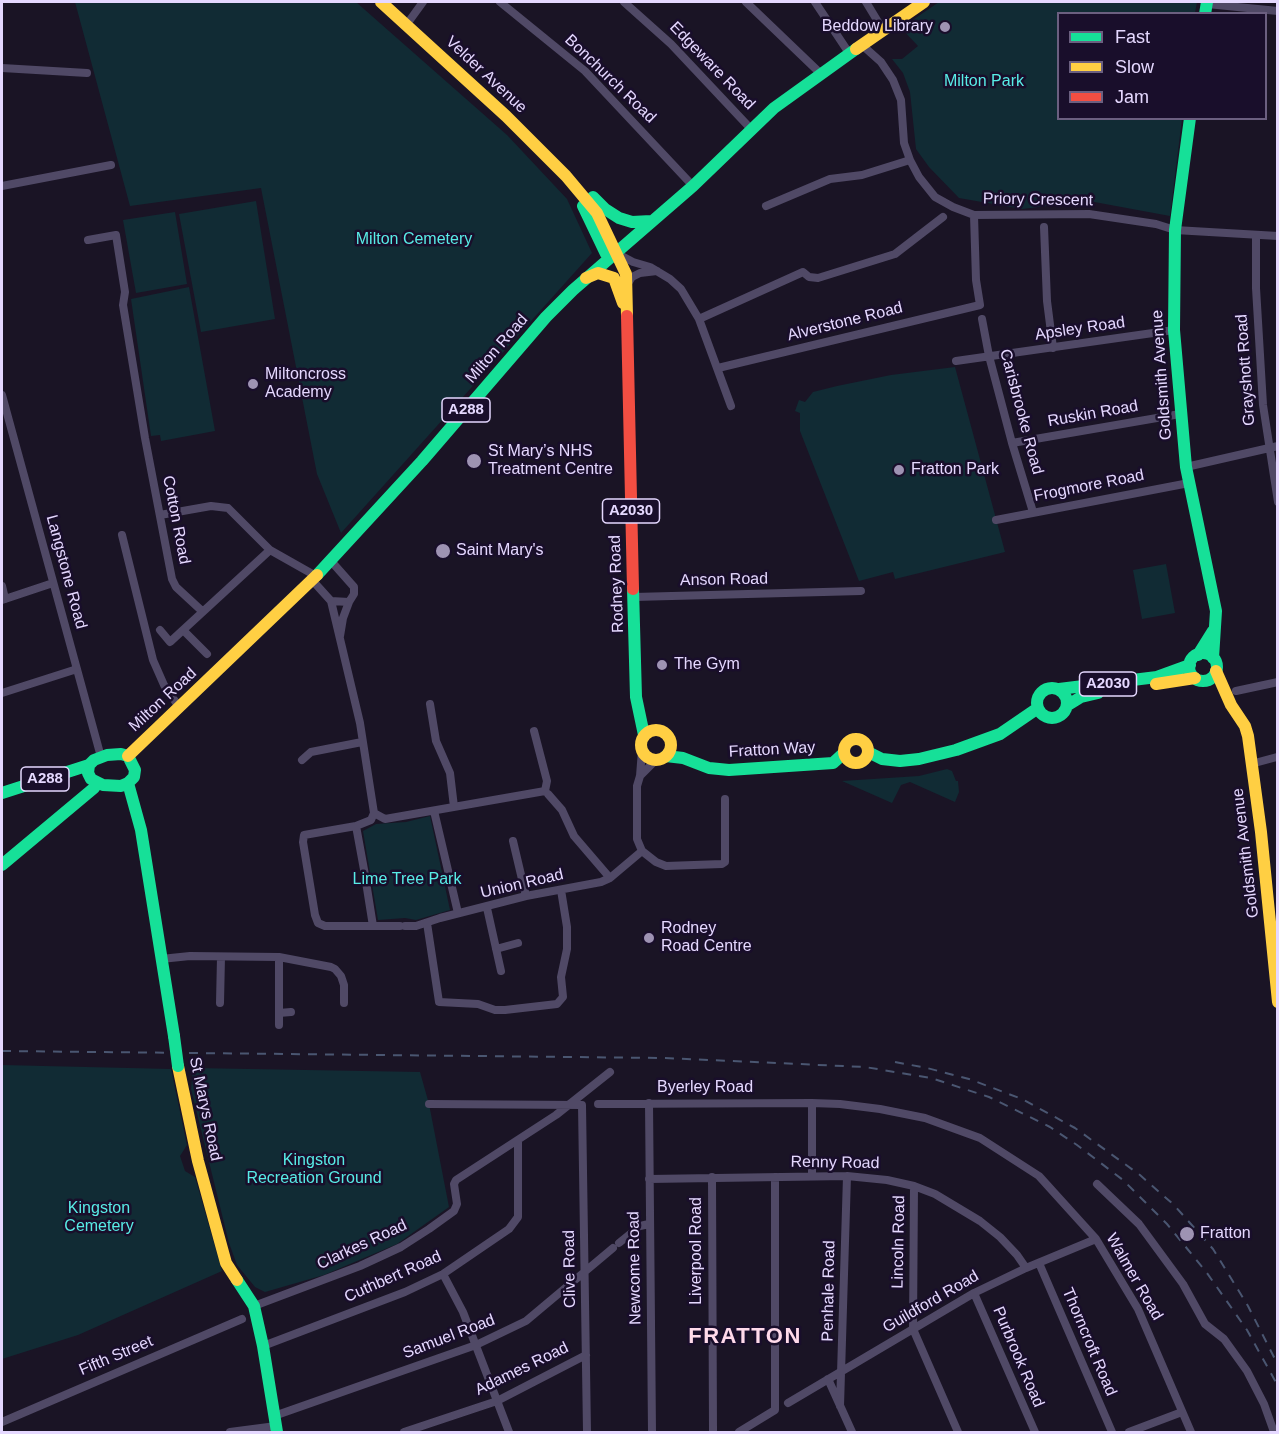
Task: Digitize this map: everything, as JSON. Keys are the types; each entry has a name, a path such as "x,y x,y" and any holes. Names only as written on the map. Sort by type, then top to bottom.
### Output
{"main road":[{"name":"Velder Avenue","path":"381,2 506,116 566,176 612,256"},
{"name":"Milton Road","path":"129,756 142,740 331,561 422,461 546,317 586,278 693,186 751,129 820,73 924,2"},
{"name":"Goldsmith Avenue","path":"1191,120 1175,230 1174,330 1186,467 1216,611 1213,658"},
{"name":"Velder Avenue","path":"566,176 583,185 605,209 619,218 632,222 651,221"},
{"name":"Rodney Road","path":"612,256 626,274 627,285 638,709 644,735"},
{"name":"Rodney Road","path":"612,256 626,314"},
{"name":"Rodney Road","path":"586,278 598,273 614,278 626,314"},
{"path":"1198,655 1206,654 1213,658 1216,671 1212,678 1199,680 1191,672 1190,665 1216,628"},
{"name":"Fratton Way","path":"661,758 684,758 700,765 729,770 833,763 844,753 847,742 856,738 863,741 868,752 882,759 900,761 919,759 956,750 1000,734 1038,708 1037,701 1041,692 1050,687 1059,689 1157,677 1190,665"},
{"name":"Goldsmith Avenue","path":"1216,671 1231,705 1245,726 1266,877 1278,1002"},
{"name":"Goldsmith Avenue","path":"1199,680 1231,705"},
{"name":"A2030","path":"1038,708 1045,716 1052,718 1060,716 1068,705 1081,697 1199,680"},
{"name":"A2030","path":"1059,689 1066,696 1068,705"},
{"path":"638,709 656,730"},
{"path":"644,735 656,730 665,732 700,765"},
{"name":"A2030","path":"644,735 641,742 642,750 647,757 661,758"},
{"path":"661,758 671,748 670,739"},
{"name":"Fratton Way","path":"844,753 851,762 859,763 865,759 868,752"},
{"path":"121,754 129,756 135,770 134,777 128,783 114,786 97,783 88,773 89,765 101,757 121,754"},
{"name":"A288","path":"2,793 89,765"},
{"path":"2,865 94,788 97,783"},
{"name":"St Marys Road","path":"128,783 141,830 178,1066 198,1161 226,1263 254,1306 276,1425"}],"street":[{"path":"406,24 423,2"},
{"name":"Bonchurch Road","path":"500,2 585,71 693,186"},
{"name":"Edgeware Road","path":"624,2 671,44 751,129"},
{"path":"746,2 820,73"},
{"path":"815,2 849,53"},
{"path":"866,2 883,30"},
{"path":"1206,6 1278,11"},
{"name":"Priory Crescent","path":"862,45 881,62 893,80 901,100 904,143 919,177 935,196 952,207 974,215 1089,214 1156,224 1175,230 1278,236"},
{"path":"2,68 87,73"},
{"path":"766,206 830,179 862,175 910,160"},
{"path":"2,186 111,165"},
{"name":"Alverstone Road","path":"718,368 980,305 976,280 974,215"},
{"path":"699,319 803,272 809,277 818,278 895,254 943,217"},
{"path":"1044,227 1047,302 1053,348"},
{"name":"Cotton Road","path":"88,240 117,235 125,292 123,305 172,579 176,587 202,611"},
{"name":"Grayshott Road","path":"1256,235 1258,340 1268,448 1278,502"},
{"path":"612,256 657,272 681,289 699,319 731,406"},
{"path":"627,285 630,279 640,273 657,272"},
{"name":"Carisbrooke Road","path":"982,319 989,356 1033,512"},
{"name":"Apsley Road","path":"956,361 1174,330"},
{"name":"Langstone Road","path":"2,395 101,757"},
{"name":"Ruskin Road","path":"1012,443 1180,414"},
{"path":"1186,467 1278,446"},
{"name":"Frogmore Road","path":"996,520 1189,483"},
{"path":"160,515 211,506 228,508 270,550 314,578 331,601 360,723 374,813 385,819 546,793"},
{"path":"122,535 153,660 164,684 179,707"},
{"path":"160,630 170,642 270,550"},
{"path":"331,561 354,586 354,594 343,618 339,642"},
{"path":"2,586 3,600 53,583"},
{"name":"Anson Road","path":"634,597 861,591"},
{"path":"331,601 349,602"},
{"path":"183,630 207,654"},
{"path":"2,693 77,669"},
{"path":"1236,691 1278,682"},
{"path":"430,704 436,741 450,773 454,807"},
{"path":"534,731 547,781 546,793 562,810 574,836 610,878"},
{"path":"302,760 311,752 362,742"},
{"path":"642,750 637,786 637,839 642,851 656,862 666,866 725,862 724,799"},
{"path":"1251,764 1277,757"},
{"path":"640,776 661,758"},
{"path":"434,811 458,914"},
{"name":"Union Road","path":"374,813 371,820 356,826 304,835 303,842 318,923 325,926 403,926 426,923 526,896 601,882 610,878 642,851"},
{"path":"356,826 373,926"},
{"path":"513,841 526,896"},
{"path":"426,923 439,1002 477,1004 495,1010 515,1010 525,1006 557,1004 563,998 561,977 567,948 567,927 561,890"},
{"path":"487,908 501,970"},
{"path":"496,949 518,943"},
{"path":"220,1003 221,957"},
{"path":"161,959 279,957 335,969 344,985 344,1003"},
{"path":"279,957 279,1025"},
{"path":"279,1012 291,1012"},
{"name":"Clarkes Road","path":"254,1306 360,1266 401,1247 429,1229 454,1211 457,1204 454,1184 456,1180 570,1105 610,1072"},
{"name":"Newcome Road","path":"649,1103 652,1432"},
{"path":"812,1103 812,1176"},
{"name":"Byerley Road","path":"598,1104 812,1103"},
{"name":"Walmer Road","path":"812,1103 879,1109 926,1118 980,1138 1039,1176 1096,1239 1138,1309 1191,1432"},
{"path":"429,1104 570,1105"},
{"name":"Clive Road","path":"570,1105 582,1105 587,1432"},
{"name":"Cuthbert Road","path":"263,1346 405,1292 443,1274 509,1229 518,1217 518,1141"},
{"name":"Renny Road","path":"650,1179 847,1176 887,1180 914,1186 935,1194 980,1221 1011,1249 1026,1268"},
{"name":"Penhale Road","path":"840,1406 843,1370 847,1176"},
{"name":"Liverpool Road","path":"712,1177 713,1432"},
{"path":"740,1432 775,1410 775,1177"},
{"path":"1097,1184 1139,1224 1183,1284 1205,1324 1224,1339 1236,1355 1264,1404 1274,1432"},
{"name":"Lincoln Road","path":"914,1186 913,1329 958,1432"},
{"name":"Samuel Road","path":"230,1432 276,1425 476,1346 526,1321 640,1226 649,1224"},
{"name":"Guildford Road","path":"788,1403 974,1293 1026,1268 1096,1239"},
{"name":"Thorncroft Road","path":"1039,1263 1112,1432"},
{"path":"443,1274 463,1312 509,1432"},
{"name":"Purbrook Road","path":"974,1293 1035,1432"},
{"name":"Fifth Street","path":"2,1422 242,1319"},
{"name":"Adames Road","path":"404,1432 497,1401 586,1355"},
{"name":"Penhale Road","path":"828,1379 852,1432"},
{"path":"1129,1432 1182,1412"}],"green space":[{"name":"Milton Cemetery","path":"75,2 356,2 507,135 567,199 592,253 341,533 317,474 261,188 130,206"},
{"name":"Milton Park","path":"939,2 1197,2 1195,12 1057,12 1057,120 1182,120 1170,216 1089,201 1022,209 959,198 929,167 916,149 910,92 903,73 892,59 902,59 918,46 901,28"},
{"path":"256,201 275,319 201,332 179,214"},
{"path":"175,212 187,284 136,293 123,220"},
{"path":"189,287 215,431 161,441 160,435 151,436 131,299"},
{"name":"Fratton Park","path":"955,367 1005,552 895,579 893,572 859,581 800,431 800,413 795,411 799,400 805,402 813,392 837,386 891,375"},
{"path":"1166,564 1175,613 1142,619 1133,570"},
{"path":"947,769 952,771 958,781 959,792 955,802 910,782 901,785 892,803 842,781 919,776"},
{"name":"Lime Tree Park","path":"430,816 450,910 416,920 405,918 378,920 363,831 376,824 406,822"},
{"name":"Kingston Cemetery","path":"2,1065 171,1069 187,1145 180,1156 185,1171 195,1177 222,1271 78,1335 2,1359"},
{"name":"Kingston Recreation Ground","path":"193,1068 420,1072 429,1104 449,1207 397,1244 324,1275 265,1292 255,1287 237,1265 229,1243 191,1089"}],"railway":[{"path":"2,1051 665,1058 865,1067 931,1078 989,1097 1050,1127 1123,1180 1167,1224 1207,1273 1247,1330 1278,1386"},
{"path":"895,1062 969,1079 1022,1099 1075,1128 1140,1175 1174,1205 1213,1249 1248,1306 1278,1365"}],"traffic: fast":[{"path":"1205,12 1207,2"},
{"path":"317,575 422,461 546,317 573,290 693,186 774,108 856,49"},
{"path":"1190,120 1175,230 1174,330 1186,467 1216,611 1213,658"},
{"path":"593,197 619,218 632,222 651,221"},
{"path":"583,206 606,254"},
{"path":"633,589 636,697 644,735"},
{"path":"1198,655 1213,631"},
{"path":"1203,653 1213,657 1217,667 1213,677 1203,681 1193,677 1189,667 1193,657 1203,653"},
{"path":"1059,689 1157,677 1190,665"},
{"path":"1052,688 1063,692 1067,703 1063,714 1052,718 1041,714 1037,703 1041,692 1052,688"},
{"path":"1068,705 1081,697 1098,693"},
{"path":"868,752 882,759 900,761 956,750 1000,734 1038,708"},
{"path":"666,756 683,758 709,768 729,770 833,763 844,753"},
{"path":"2,793 89,765 94,760 107,755 128,756 135,770 134,777 121,786 103,785 91,779 88,773 89,765"},
{"path":"2,865 94,788 97,783"},
{"path":"128,783 141,830 174,1036"},
{"path":"174,1036 178,1066"},
{"path":"237,1280 254,1306 277,1432"}],"traffic: slow":[{"path":"381,2 506,116 566,176 597,213 626,274 627,316"},
{"path":"856,49 924,2"},
{"path":"586,278 598,273 614,278 623,303"},
{"path":"128,756 317,575"},
{"path":"1216,671 1248,736 1261,832 1278,1002"},
{"path":"1156,684 1195,678"},
{"path":"656,730 667,734 671,745 667,756 656,760 645,756 641,745 645,734 656,730"},
{"path":"856,739 865,742 868,751 865,760 856,763 847,760 844,751 847,742 856,739"},
{"path":"178,1066 198,1161 226,1263 237,1280"}],"traffic: jam":[{"path":"627,316 633,589"}],"place":[{"name":"Beddow Library","path":"945,27"},
{"name":"Miltoncross Academy","path":"253,384"},
{"name":"St Mary’s NHS Treatment Centre","path":"474,461"},
{"name":"Fratton Park","path":"899,470"},
{"name":"Saint Mary's","path":"443,551"},
{"name":"The Gym","path":"662,665"},
{"name":"Rodney Road Centre","path":"649,938"},
{"name":"Fratton","path":"1187,1234"}],"district":[{"name":"FRATTON","path":"745,1337"}]}
